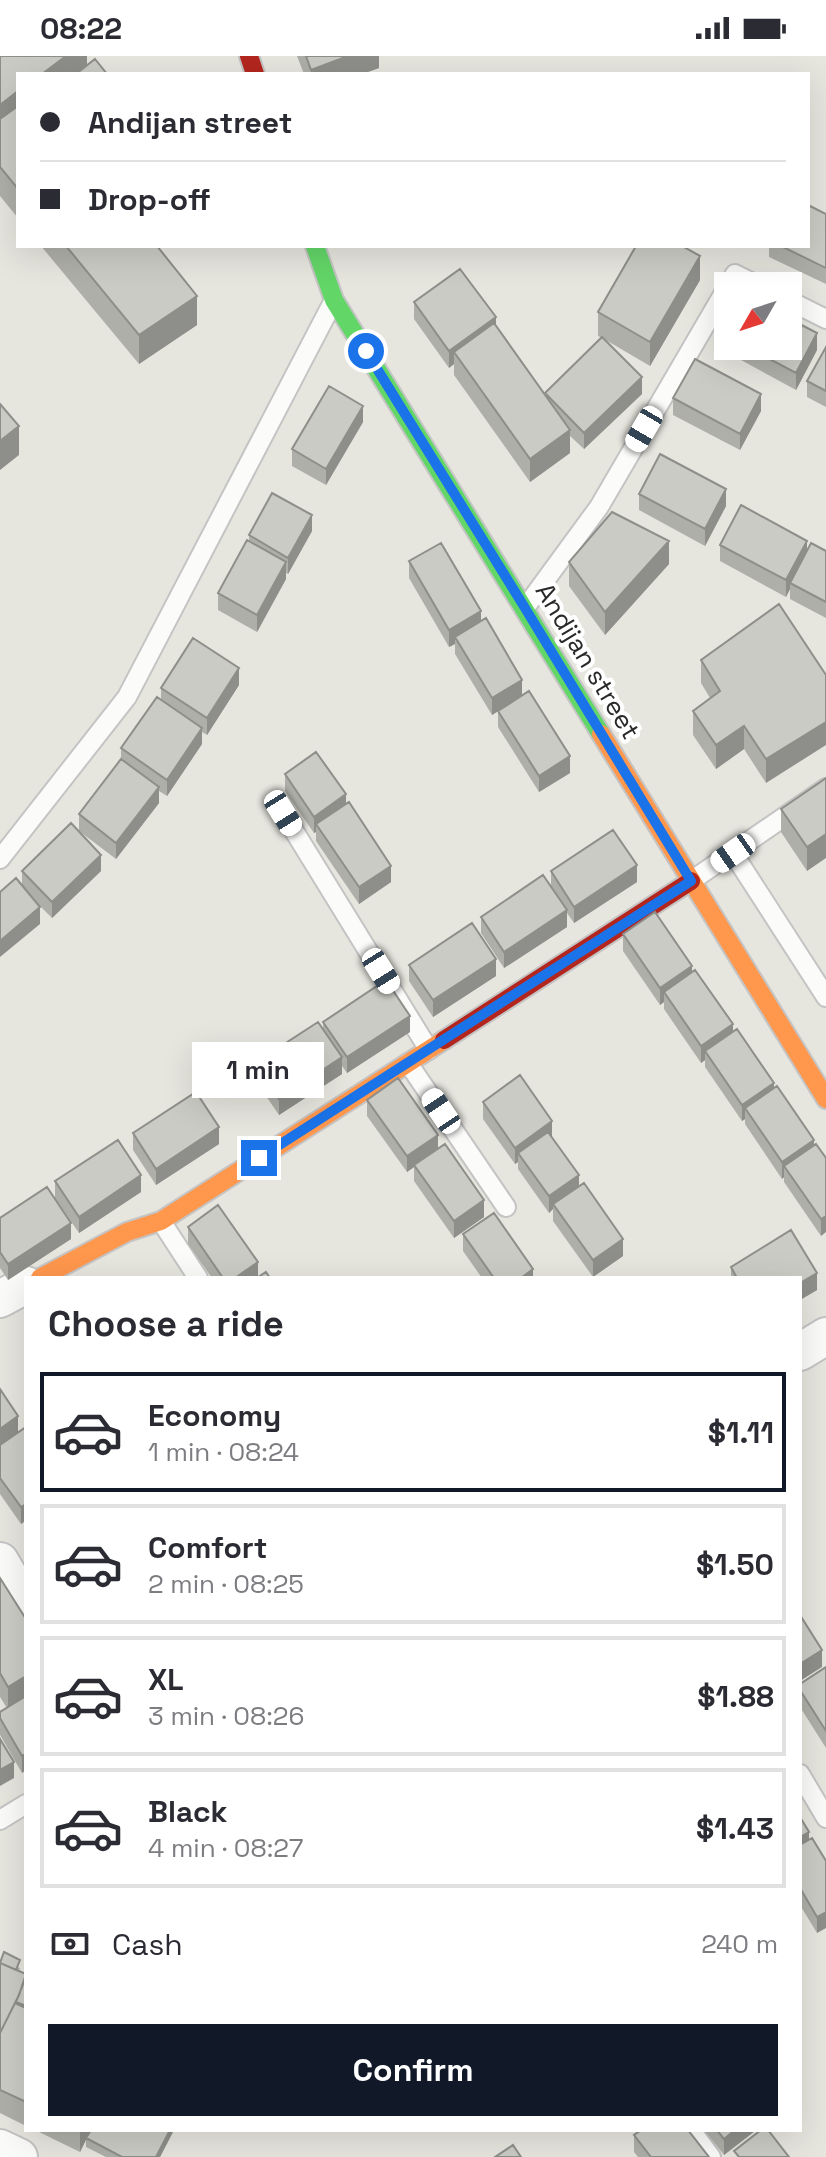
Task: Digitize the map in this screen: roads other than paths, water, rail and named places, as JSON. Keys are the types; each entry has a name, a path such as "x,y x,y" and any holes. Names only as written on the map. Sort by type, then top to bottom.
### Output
{"street":[{"name":"Andijan street","path":"316,248 334,300 826,1099"},
{"path":"44,1276 127,1232 161,1221 691,881"},
{"path":"0,1299 24,1286"},
{"path":"802,1351 826,1336"},
{"path":"0,1561 24,1602"},
{"path":"0,2148 19,2157"}],"lane":[{"path":"0,859 127,697 334,300"},
{"path":"802,307 826,319"},
{"path":"525,608 599,507 714,310"},
{"path":"691,881 826,788"},
{"path":"283,813 429,1050"},
{"path":"733,853 826,997"},
{"path":"408,1063 506,1207"},
{"path":"161,1221 197,1276"},
{"path":"802,1777 826,1818"},
{"path":"0,1820 24,1805"},
{"path":"692,2132 711,2157"}]}
